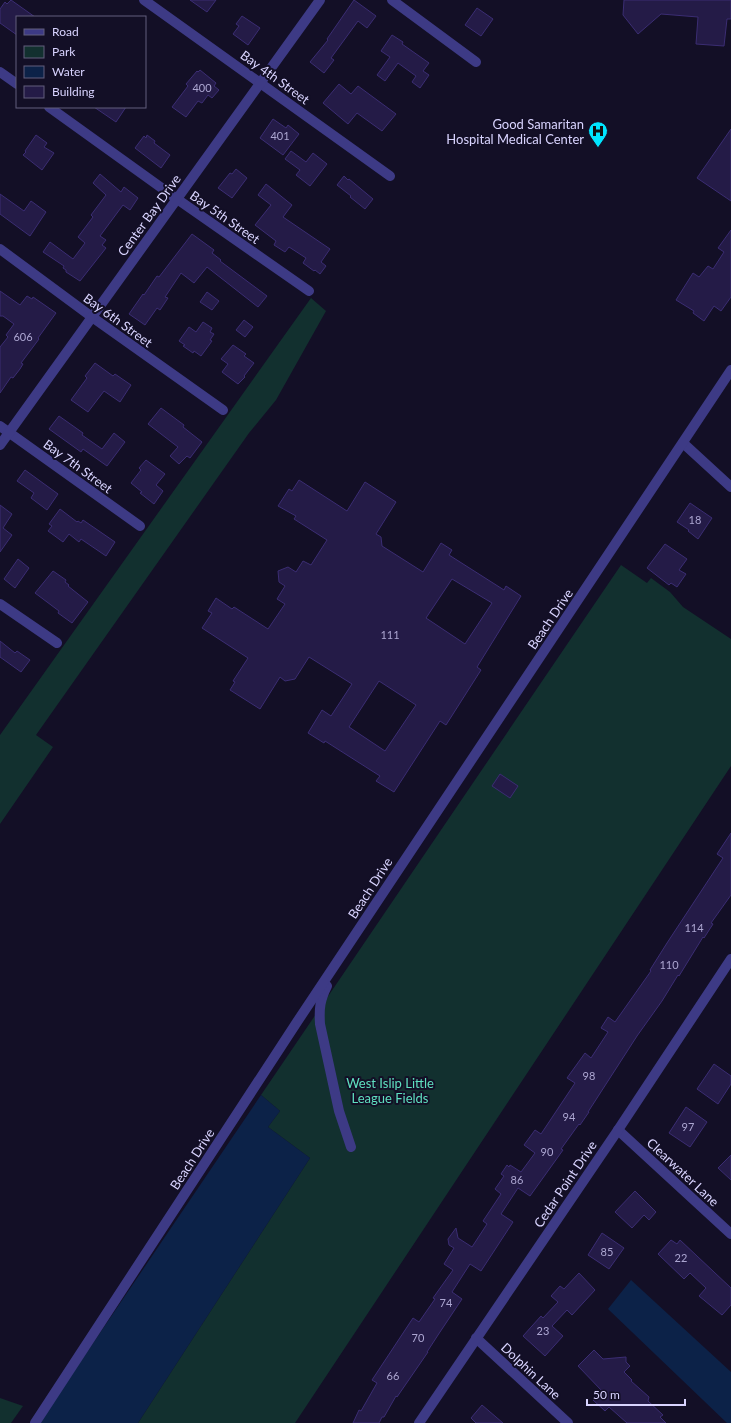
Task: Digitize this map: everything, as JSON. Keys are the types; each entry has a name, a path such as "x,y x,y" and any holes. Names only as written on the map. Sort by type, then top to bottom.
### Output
{"street":[{"name":"Bay 4th Street","path":"144,0 390,176"},
{"name":"Center Bay Drive","path":"0,445 320,0"},
{"path":"392,0 476,62"},
{"path":"0,72 16,83"},
{"name":"Bay 5th Street","path":"50,108 309,291"},
{"name":"Bay 6th Street","path":"0,249 222,410"},
{"name":"Beach Drive","path":"35,1423 297,1022 731,370"},
{"name":"Bay 7th Street","path":"0,426 140,526"},
{"path":"683,443 731,488"},
{"path":"0,604 57,643"},
{"path":"344,952 321,998 319,1012 320,1024 339,1111 351,1147"},
{"name":"Cedar Point Drive","path":"419,1423 618,1130 731,959"},
{"name":"Clearwater Lane","path":"618,1130 731,1234"},
{"name":"Dolphin Lane","path":"476,1338 568,1423"}],"green space":[{"path":"311,298 326,311 276,400 249,433 36,735 53,747 0,824 0,735"},
{"name":"West Islip Little League Fields","path":"621,565 647,583 651,578 670,592 683,607 731,639 731,766 295,1423 138,1423 310,1158 268,1127 280,1111 261,1095"},
{"path":"0,1398 23,1406 11,1423 0,1423"}],"water":[{"path":"261,1095 280,1111 268,1127 310,1158 138,1423 39,1423"},
{"path":"631,1280 731,1372 731,1423 727,1423 608,1309"}],"building":[{"path":"11,0 34,16 16,16 16,34 0,23 0,9 5,2 7,4"},
{"path":"190,0 216,0 207,12"},
{"path":"354,0 376,16 367,28 358,21 331,58 334,60 324,73 310,62 328,40 327,39"},
{"path":"624,0 731,0 731,19 727,19 724,46 696,44 698,17 661,14 638,34 623,15"},
{"path":"477,8 493,19 481,36 465,25"},
{"path":"242,16 260,28 248,45 233,34 239,26 236,24"},
{"path":"392,35 429,63 423,71 429,75 420,88 412,82 416,76 398,63 385,81 377,75 390,57 381,51"},
{"path":"200,70 216,83 214,86 219,90 212,98 208,95 202,103 198,101 186,117 172,107 188,86 186,84 197,71 198,72"},
{"path":"339,84 351,94 358,86 396,114 382,131 357,113 348,124 323,103"},
{"path":"95,108 125,108 116,122"},
{"path":"273,119 286,128 288,125 299,134 283,155 260,138"},
{"path":"731,129 731,201 697,178"},
{"path":"36,135 47,143 44,147 54,153 42,170 23,155"},
{"path":"147,135 155,141 154,143 170,155 161,168 135,148 144,136 146,138"},
{"path":"291,151 306,162 313,153 327,164 310,186 296,175 300,170 285,159"},
{"path":"236,169 247,178 232,198 218,188 230,173 232,174"},
{"path":"100,174 121,192 124,187 138,198 130,210 123,205 100,236 106,240 102,245 106,248 80,281 66,272 63,268 64,266 43,252 50,242 73,259 85,243 78,237 93,217 91,215 106,195 93,183"},
{"path":"344,176 373,199 365,209 337,185"},
{"path":"266,184 292,205 283,217 330,249 321,262 326,266 320,274 303,263 306,258 289,247 285,252 274,245 276,241 255,225 271,205 258,195"},
{"path":"0,194 24,211 31,201 46,212 30,236 0,214"},
{"path":"731,230 731,297 721,311 714,306 704,321 693,313 694,311 676,300 693,273 699,277 708,266 713,269 724,252 718,248"},
{"path":"192,234 214,250 212,253 221,260 220,261 267,296 258,307 207,267 194,283 181,273 165,297 168,298 160,310 157,308 145,325 129,314 157,276 159,277"},
{"path":"0,291 20,305 27,296 32,299 33,297 56,313 21,363 23,364 20,369 13,378 11,377 0,393 0,347 8,337 6,335 14,324 3,316 0,316"},
{"path":"207,292 219,301 212,310 200,302"},
{"path":"244,320 253,327 245,337 236,330"},
{"path":"203,322 212,328 210,332 214,334 210,340 212,341 201,356 194,351 193,353 179,341 189,327 196,332"},
{"path":"233,345 246,354 244,356 254,363 244,376 245,377 238,384 222,372 228,364 221,359"},
{"path":"95,363 113,376 115,374 131,385 120,402 104,391 88,412 71,400 87,378 85,376"},
{"path":"161,408 184,425 183,427 202,442 190,458 187,456 179,464 170,456 178,447 148,424"},
{"path":"59,416 102,449 114,433 125,442 107,466 83,449 81,452 49,429"},
{"path":"146,460 165,474 156,485 163,491 154,504 140,493 142,492 131,483 141,470 139,468"},
{"path":"25,470 58,494 47,510 31,498 34,493 17,481"},
{"path":"299,480 347,511 365,482 396,502 376,534 381,537 382,546 423,572 441,543 452,550 449,555 504,590 506,586 521,596 477,667 481,670 446,725 440,721 394,792 376,781 380,776 325,741 324,743 308,733 322,710 331,716 352,684 309,657 295,679 285,681 280,677 260,709 230,690 235,682 233,681 248,658 202,628 212,613 208,611 216,598 232,609 234,607 268,629 285,604 277,599 285,586 279,582 278,571 288,567 296,572 303,561 311,565 327,540 294,519 296,516 278,506 289,489 292,491","holes":["452,579 492,603 465,644 426,618","379,681 416,705 385,751 349,727"]},
{"path":"690,503 712,518 698,539 688,531 689,530 677,522"},
{"path":"0,505 12,514 3,528 12,535 0,552"},
{"path":"60,509 77,522 78,521 81,523 83,520 115,542 106,556 81,539 79,542 69,534 63,542 48,531 52,526 49,524"},
{"path":"665,544 687,559 679,570 686,574 677,587 671,583 669,585 647,568"},
{"path":"18,559 29,568 15,588 4,579"},
{"path":"53,571 66,580 65,582 69,585 68,586 88,602 72,623 35,593"},
{"path":"0,641 15,653 17,651 30,660 21,672 0,657"},
{"path":"500,774 518,786 510,798 492,786"},
{"path":"731,833 731,895 711,923 713,924 637,1036 589,1112 561,1149 563,1150 530,1196 518,1188 501,1214 513,1222 481,1271 470,1264 452,1292 462,1299 428,1352 397,1397 396,1396 384,1417 382,1417 379,1423 353,1423 359,1410 361,1411 377,1383 372,1380 413,1318 419,1322 435,1299 433,1298 453,1270 444,1264 454,1248 449,1245 448,1239 456,1228 458,1238 472,1247 487,1224 483,1221 501,1194 495,1189 504,1176 501,1174 507,1165 509,1167 510,1165 521,1172 535,1153 524,1145 535,1130 541,1134 575,1083 567,1078 585,1053 591,1058 608,1032 601,1028 608,1017 615,1022 651,971 650,970 667,943 723,858 717,854"},
{"path":"714,1064 731,1076 731,1084 718,1104 697,1089"},
{"path":"686,1107 707,1122 690,1147 669,1133"},
{"path":"731,1155 731,1180 718,1168"},
{"path":"635,1191 656,1212 649,1220 644,1215 632,1228 615,1212"},
{"path":"602,1233 624,1248 609,1269 588,1255"},
{"path":"671,1240 677,1244 680,1240 731,1288 731,1305 722,1315 699,1296 706,1288 690,1273 684,1279 658,1254"},
{"path":"579,1273 595,1290 572,1315 567,1310 552,1326 563,1336 545,1356 523,1336 541,1316 543,1318 558,1302 551,1296 560,1286 564,1289"},
{"path":"594,1350 603,1359 626,1357 626,1362 630,1366 624,1372 632,1380 631,1381 649,1397 648,1401 663,1415 660,1417 666,1423 627,1423 609,1407 605,1411 593,1400 602,1391 578,1366"},
{"path":"482,1405 503,1423 476,1423 471,1418"}],"place":[{"name":"Good Samaritan Hospital Medical Center","path":"598,148"}]}
